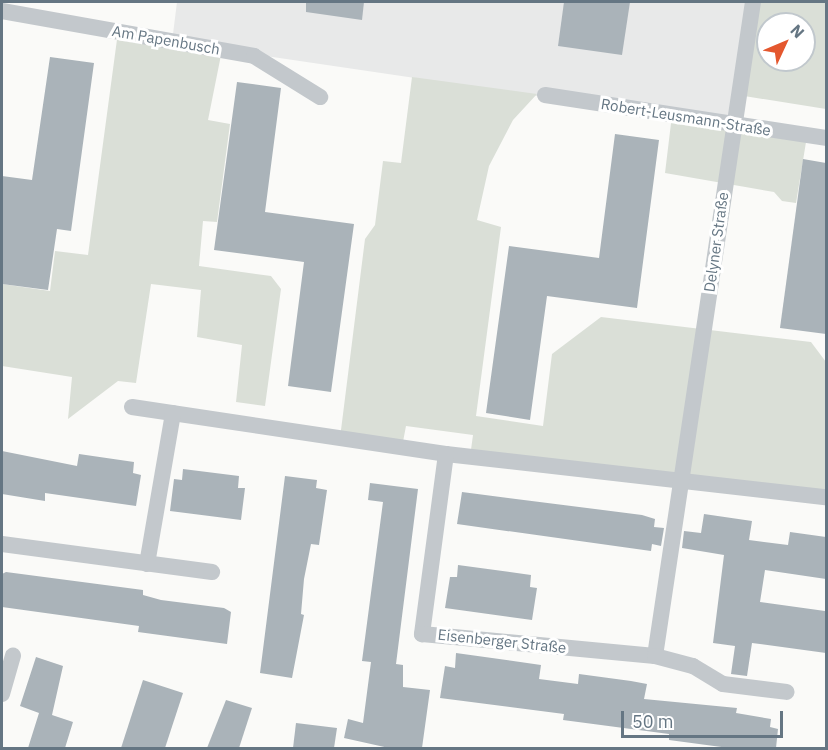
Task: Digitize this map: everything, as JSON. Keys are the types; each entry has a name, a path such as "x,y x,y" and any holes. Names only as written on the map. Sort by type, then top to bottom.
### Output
{"street":[{"name":"Delyner Straße","path":"681,483 753,2"},
{"name":"Am Papenbusch","path":"2,11 254,56 320,97"},
{"name":"Robert-Leusmann-Straße","path":"545,95 826,138"},
{"path":"132,407 446,454 681,483 826,497"},
{"path":"147,564 172,414"},
{"name":"Eisenberger Straße","path":"446,454 422,634 655,656 693,666 723,684 787,692"},
{"path":"655,656 681,483"},
{"path":"2,544 212,572"},
{"path":"2,694 13,656"}],"shaded area":[{"path":"177,2 752,2 733,125 172,42"},
{"path":"753,2 826,2 826,109 738,95"},
{"path":"118,32 222,50 208,120 230,124 217,222 203,221 199,266 271,276 281,289 265,406 236,402 242,345 197,337 201,290 151,284 136,383 118,381 68,419 72,377 2,366 2,284 50,291 55,251 88,255"},
{"path":"412,77 537,94 513,120 489,166 477,220 501,227 476,416 543,426 552,354 601,317 811,342 826,362 826,497 470,457 473,435 406,426 402,447 340,438 365,239 375,225 383,161 401,163"},
{"path":"672,115 807,136 796,203 782,201 774,192 665,173"}],"building":[{"path":"306,2 364,2 362,20 306,12"},
{"path":"564,2 630,2 622,55 558,46"},
{"path":"50,57 94,63 71,231 57,229 48,290 2,284 2,176 32,180"},
{"path":"237,82 281,88 265,212 354,224 331,392 288,386 304,262 214,250"},
{"path":"615,134 659,140 637,308 547,296 530,420 486,413 509,246 599,258"},
{"path":"803,159 826,163 826,334 780,328"},
{"path":"2,451 77,466 79,454 134,462 133,473 141,475 136,506 45,493 45,501 2,494"},
{"path":"183,469 239,476 238,488 245,488 241,520 170,511 174,479 182,480"},
{"path":"285,476 317,480 316,488 327,490 319,545 311,544 304,579 301,614 304,615 292,678 260,673"},
{"path":"370,483 418,489 396,664 403,665 403,687 430,690 422,748 389,748 344,738 348,719 363,723 371,662 362,661 383,502 368,500"},
{"path":"462,492 642,515 655,519 654,527 664,528 661,546 652,544 651,551 457,524"},
{"path":"704,514 752,521 749,540 788,545 790,532 826,537 826,579 765,570 760,602 825,611 826,653 752,643 747,676 731,674 735,646 713,643 724,555 682,548 684,531 701,533"},
{"path":"458,565 531,575 530,587 537,588 532,620 445,608 450,577 457,577"},
{"path":"6,572 143,590 143,595 161,600 224,608 231,612 227,644 138,632 139,626 2,607 2,574"},
{"path":"456,653 541,665 539,679 578,684 579,674 631,681 647,684 644,699 737,708 736,713 771,719 770,727 778,729 776,748 729,748 669,740 669,734 563,720 564,714 440,698 445,666 455,668"},
{"path":"36,657 63,666 52,715 73,722 65,748 28,748 39,713 20,706"},
{"path":"143,680 183,693 165,748 121,748"},
{"path":"226,700 252,708 239,748 207,748"},
{"path":"296,723 337,728 334,748 293,748"}]}
